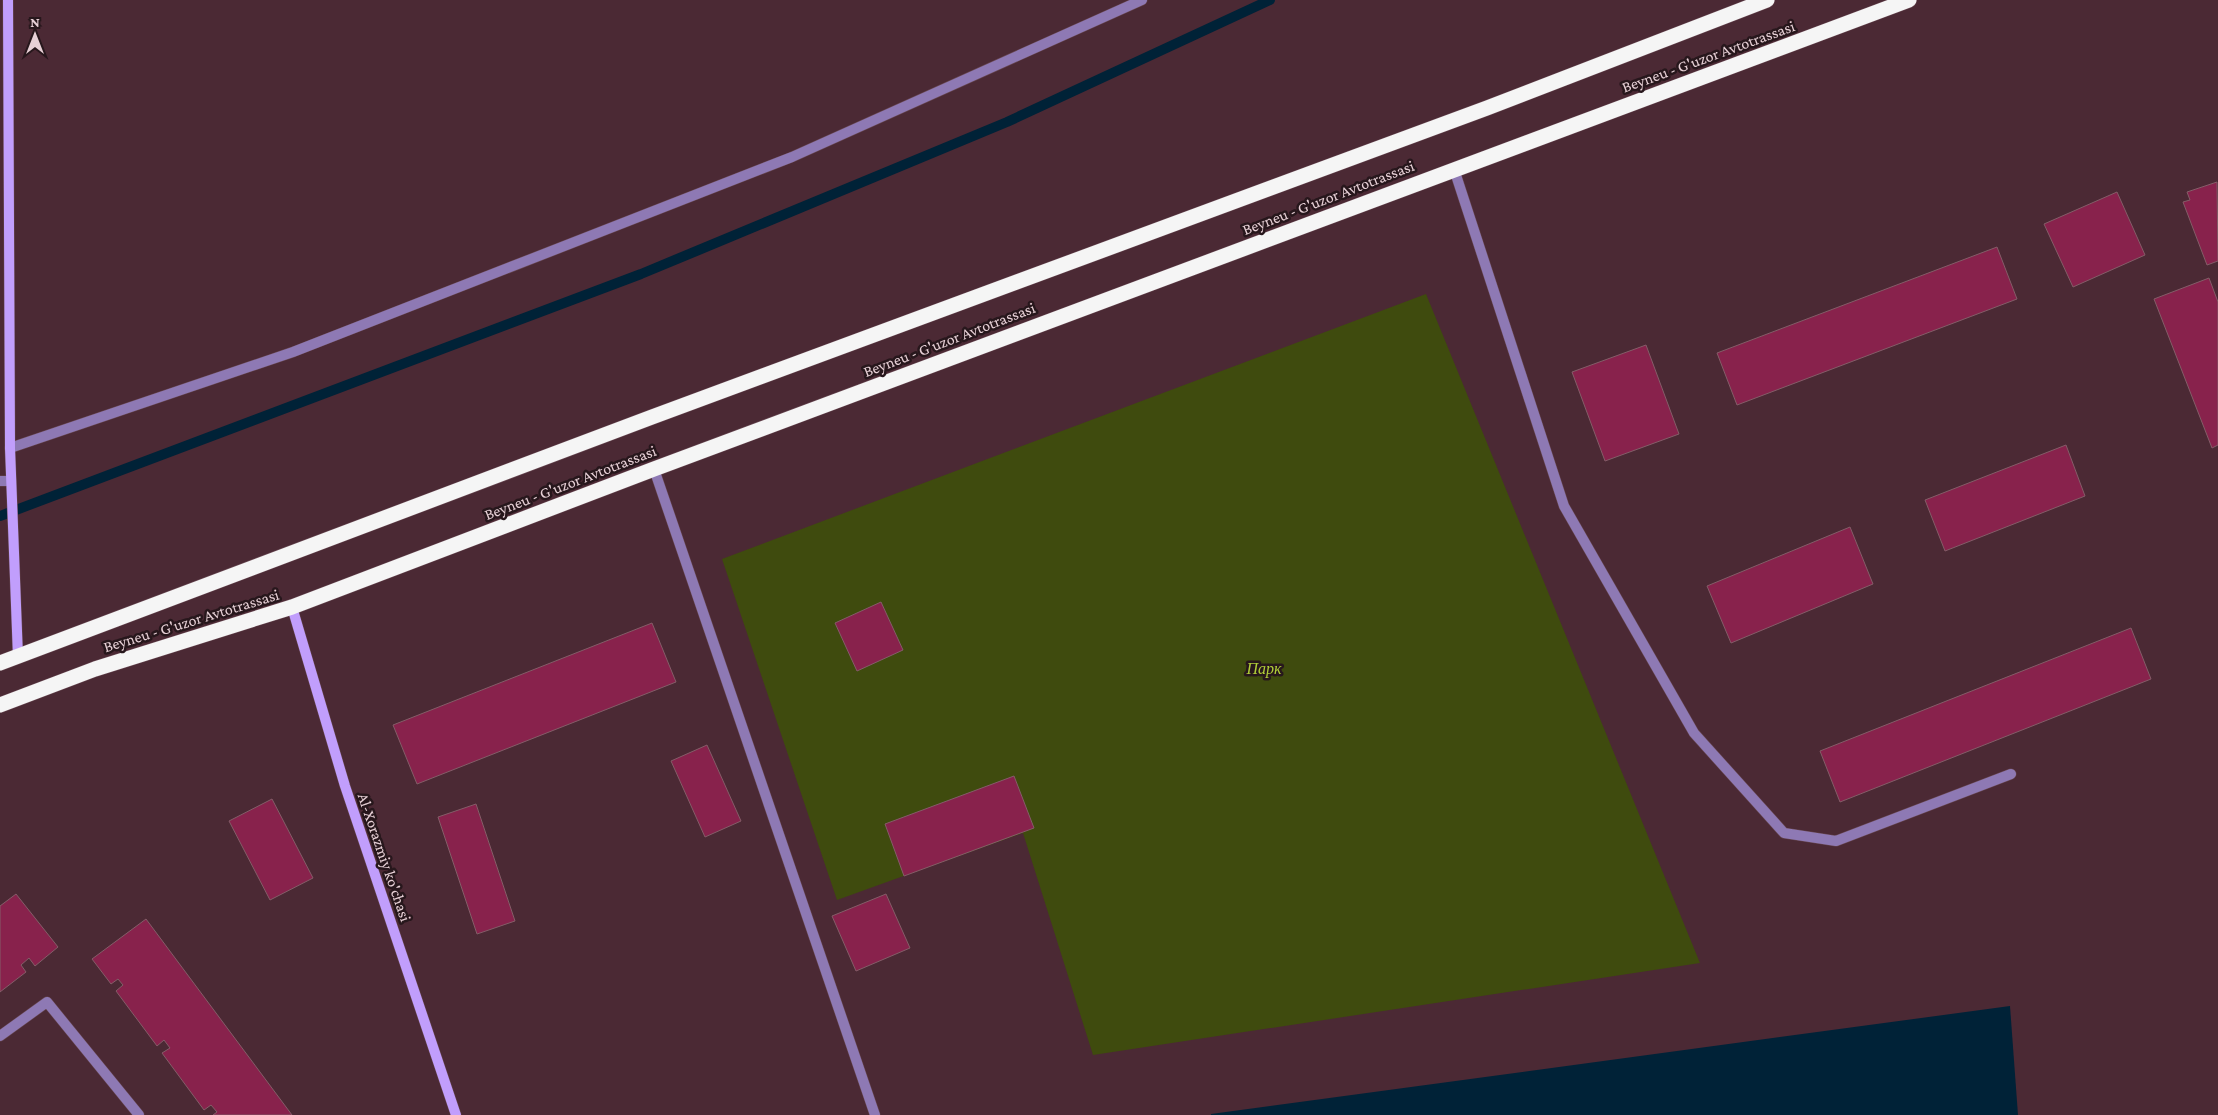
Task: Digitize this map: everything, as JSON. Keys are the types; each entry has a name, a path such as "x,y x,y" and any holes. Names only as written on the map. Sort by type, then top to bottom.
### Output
{"highway":[{"name":"Beyneu - G'uzor Avtotrassasi","path":"0,664 661,414 1487,108 1767,0"},
{"name":"Beyneu - G'uzor Avtotrassasi","path":"0,705 95,669 292,607 654,469 1909,0"}],"street":[{"path":"8,0 10,448 18,657"},
{"path":"10,448 292,352 792,157 1142,0"},
{"path":"1454,169 1564,506 1694,733 1784,833 1836,841 2011,774"},
{"path":"654,469 875,1115"},
{"path":"0,481 11,481"},
{"name":"Al-Xorazmiy ko'chasi","path":"292,607 345,786 456,1115"},
{"path":"0,1036 47,1002 139,1115"}],"green space":[{"name":"Парк","path":"1426,294 1700,963 1093,1055 1023,833 837,900 722,559"}],"water":[{"path":"2010,1006 2018,1115 1211,1115 1211,1114"}],"building":[{"path":"2217,182 2218,261 2207,265 2183,202 2190,200 2187,192"},
{"path":"2117,192 2145,255 2073,287 2044,224"},
{"path":"1997,247 2017,299 1737,405 1717,353"},
{"path":"2209,278 2218,302 2218,445 2212,448 2154,299"},
{"path":"1646,345 1679,434 1605,461 1572,372"},
{"path":"2066,445 2085,496 1945,551 1925,500"},
{"path":"1850,527 1873,584 1731,643 1707,586"},
{"path":"881,602 903,650 857,671 835,623"},
{"path":"652,623 676,682 417,784 393,725"},
{"path":"2131,628 2151,679 1840,802 1820,751"},
{"path":"707,745 741,821 705,837 671,761"},
{"path":"1014,776 1034,828 904,876 885,824"},
{"path":"272,799 313,878 270,900 229,821"},
{"path":"476,804 515,921 477,934 438,817"},
{"path":"16,894 58,947 35,966 29,958 21,965 26,972 0,992 0,906"},
{"path":"886,894 910,948 856,971 832,916"},
{"path":"146,919 292,1115 213,1115 217,1112 211,1105 204,1110 162,1053 170,1048 164,1040 157,1046 116,991 123,985 118,979 111,984 92,959"}],"waterway":[{"path":"0,516 641,274 1007,122 1270,0"}]}
